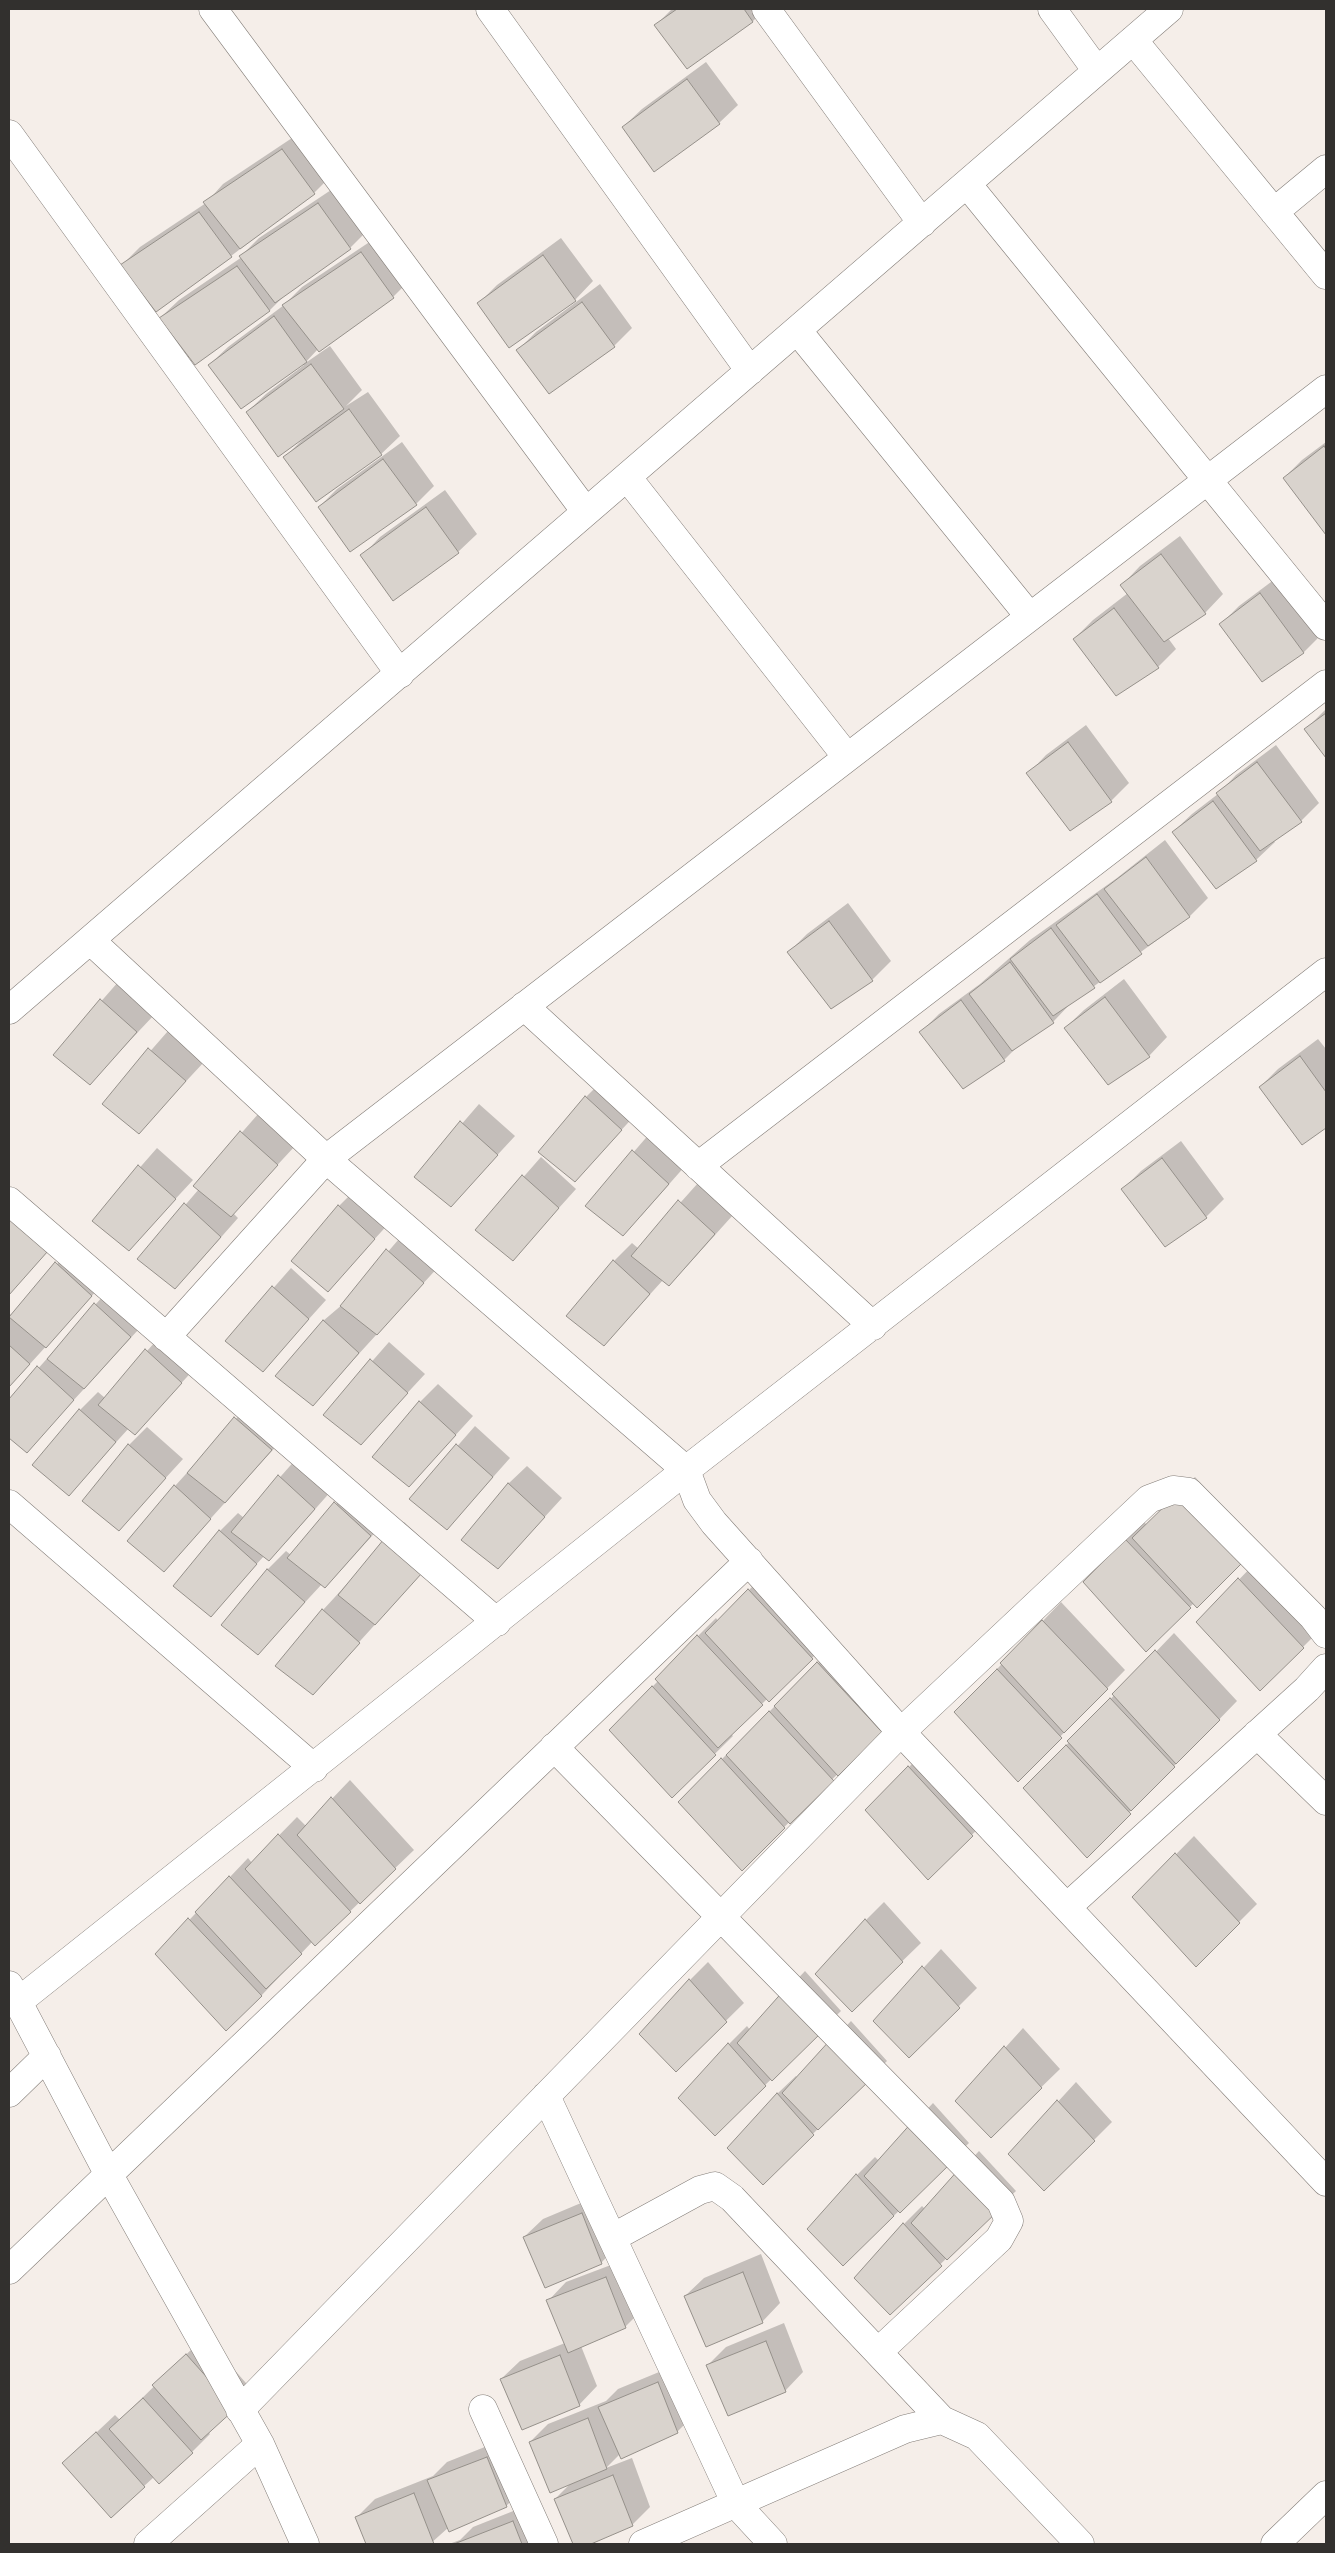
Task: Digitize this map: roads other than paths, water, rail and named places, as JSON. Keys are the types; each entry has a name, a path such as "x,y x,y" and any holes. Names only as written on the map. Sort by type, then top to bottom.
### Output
{"street":[{"path":"213,9 586,512"},
{"path":"490,9 750,371"},
{"path":"766,9 922,222"},
{"path":"1052,9 1097,71"},
{"path":"9,1010 1169,9"},
{"path":"1133,40 1326,275"},
{"path":"9,134 400,674"},
{"path":"1274,212 1326,169"},
{"path":"967,184 1326,626"},
{"path":"797,330 1030,617"},
{"path":"166,1336 326,1159 1326,388"},
{"path":"627,478 847,757"},
{"path":"698,1166 1326,684"},
{"path":"91,941 326,1159 686,1470 697,1500 901,1732 1326,2182"},
{"path":"305,2544 260,2444 109,2175 14,1993 314,1768 686,1470 1326,972"},
{"path":"524,1006 872,1326"},
{"path":"9,1201 497,1622"},
{"path":"240,2410 901,1732 1149,1500 1173,1490 1189,1492 1313,1617 1326,1634"},
{"path":"9,1504 314,1768"},
{"path":"9,2270 749,1561"},
{"path":"1067,1907 1307,1689 1326,1668"},
{"path":"1257,1734 1326,1801"},
{"path":"554,1747 1001,2202 1009,2221 999,2239 878,2352"},
{"path":"9,2093 47,2056"},
{"path":"546,2096 736,2504 773,2544"},
{"path":"612,2238 700,2190 715,2186 732,2198 942,2420 977,2436 1080,2544"},
{"path":"483,2409 544,2544"},
{"path":"643,2544 905,2429 942,2420"},
{"path":"148,2544 260,2444"},
{"path":"1275,2544 1326,2495"}]}
